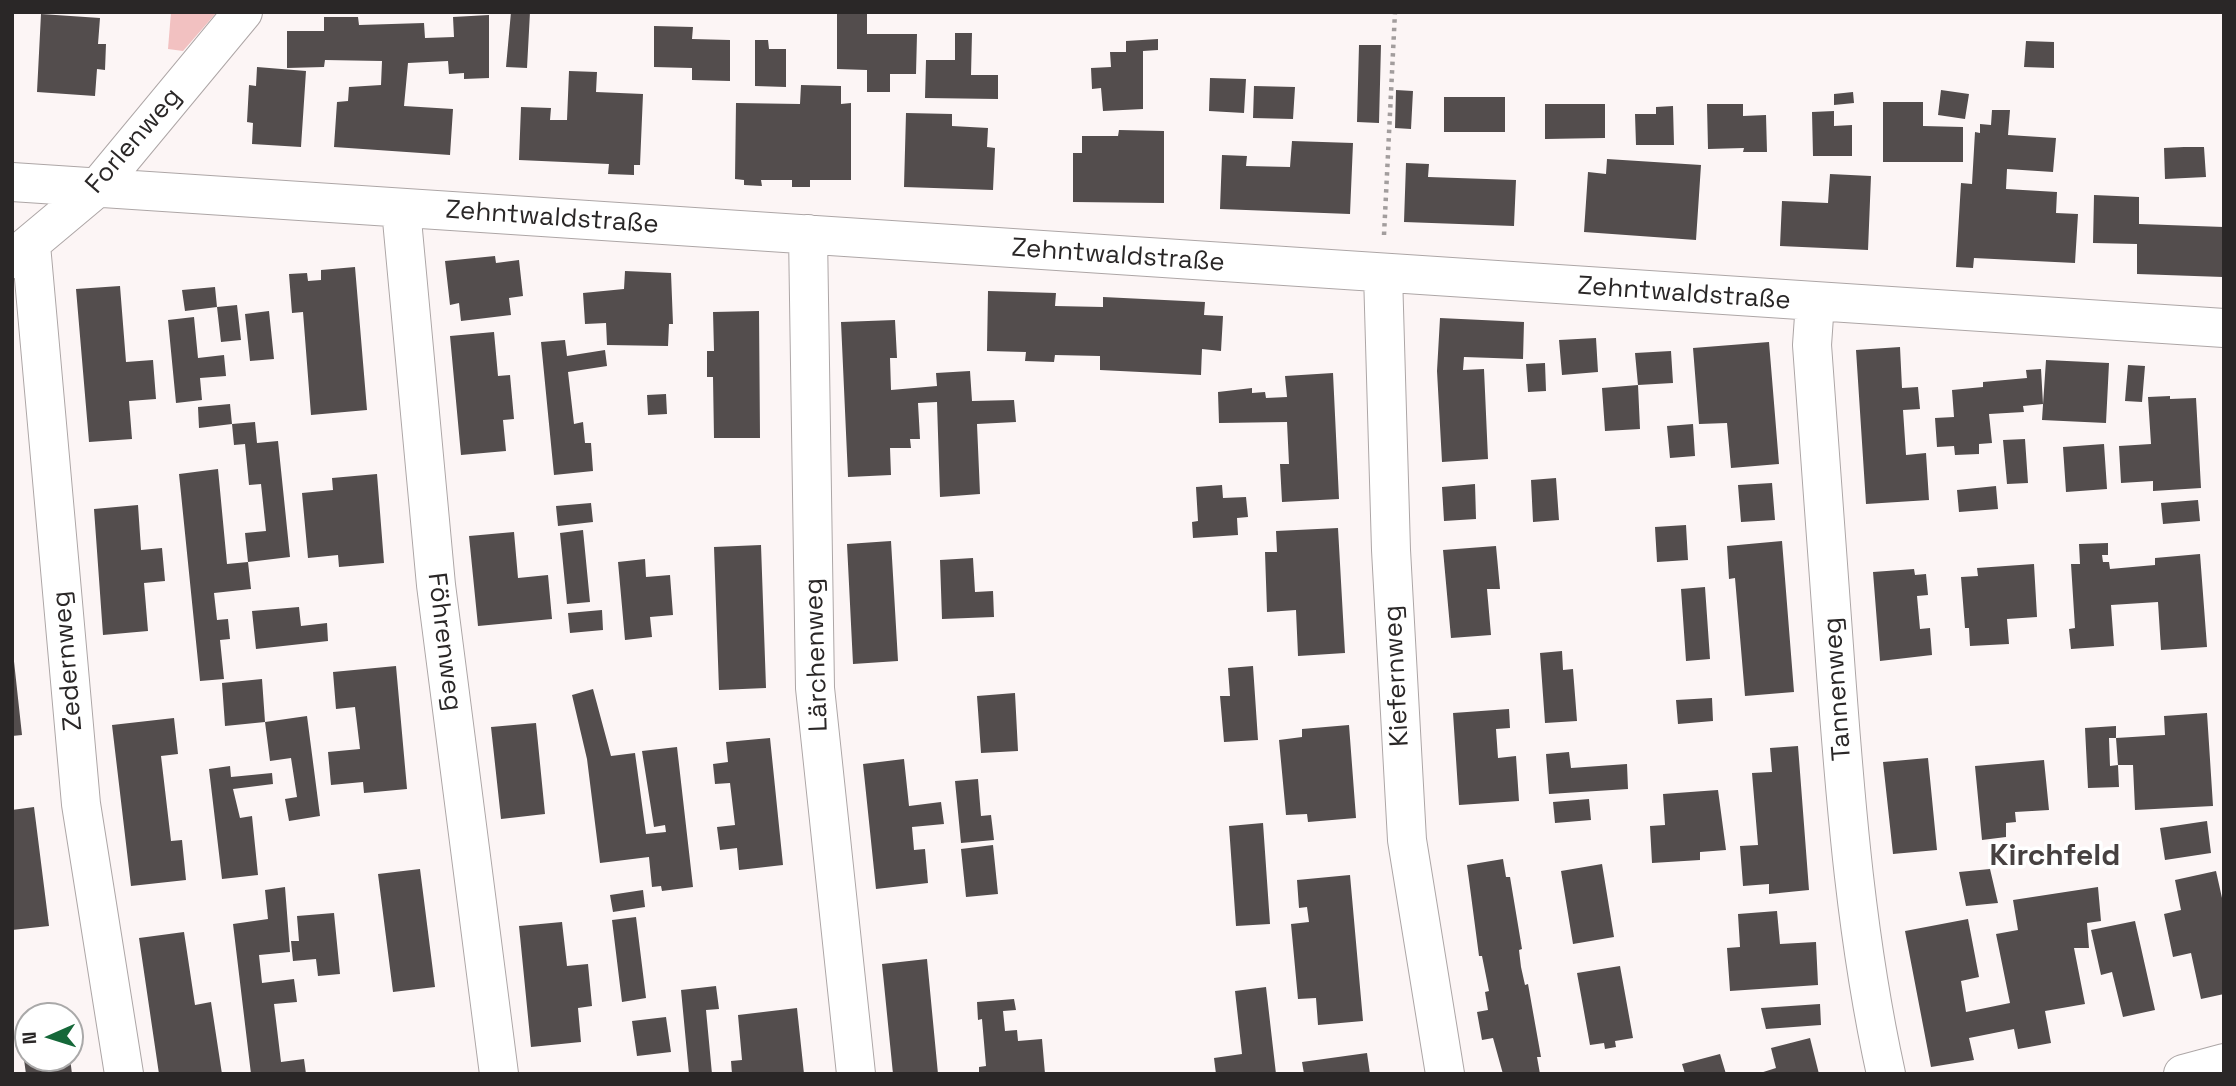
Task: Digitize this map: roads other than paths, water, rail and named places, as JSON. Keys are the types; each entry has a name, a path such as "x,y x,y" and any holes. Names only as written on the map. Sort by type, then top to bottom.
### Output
{"street":[{"name":"Forlenweg","path":"21,252 98,187 243,12"},
{"name":"Zehntwaldstraße","path":"12,182 2224,328"},
{"name":"Föhrenweg","path":"401,209 436,585 499,1074"},
{"name":"Lärchenweg","path":"808,234 815,688 856,1074"},
{"name":"Zedernweg","path":"21,252 82,804 124,1074"},
{"name":"Kiefernweg","path":"1382,274 1391,564 1407,840 1445,1074"},
{"name":"Tannenweg","path":"1815,302 1812,345 1851,852 1867,988 1886,1074"},
{"path":"2183,1074 2224,1063"}],"district":[{"name":"Kirchfeld","path":"2055,857"}]}
